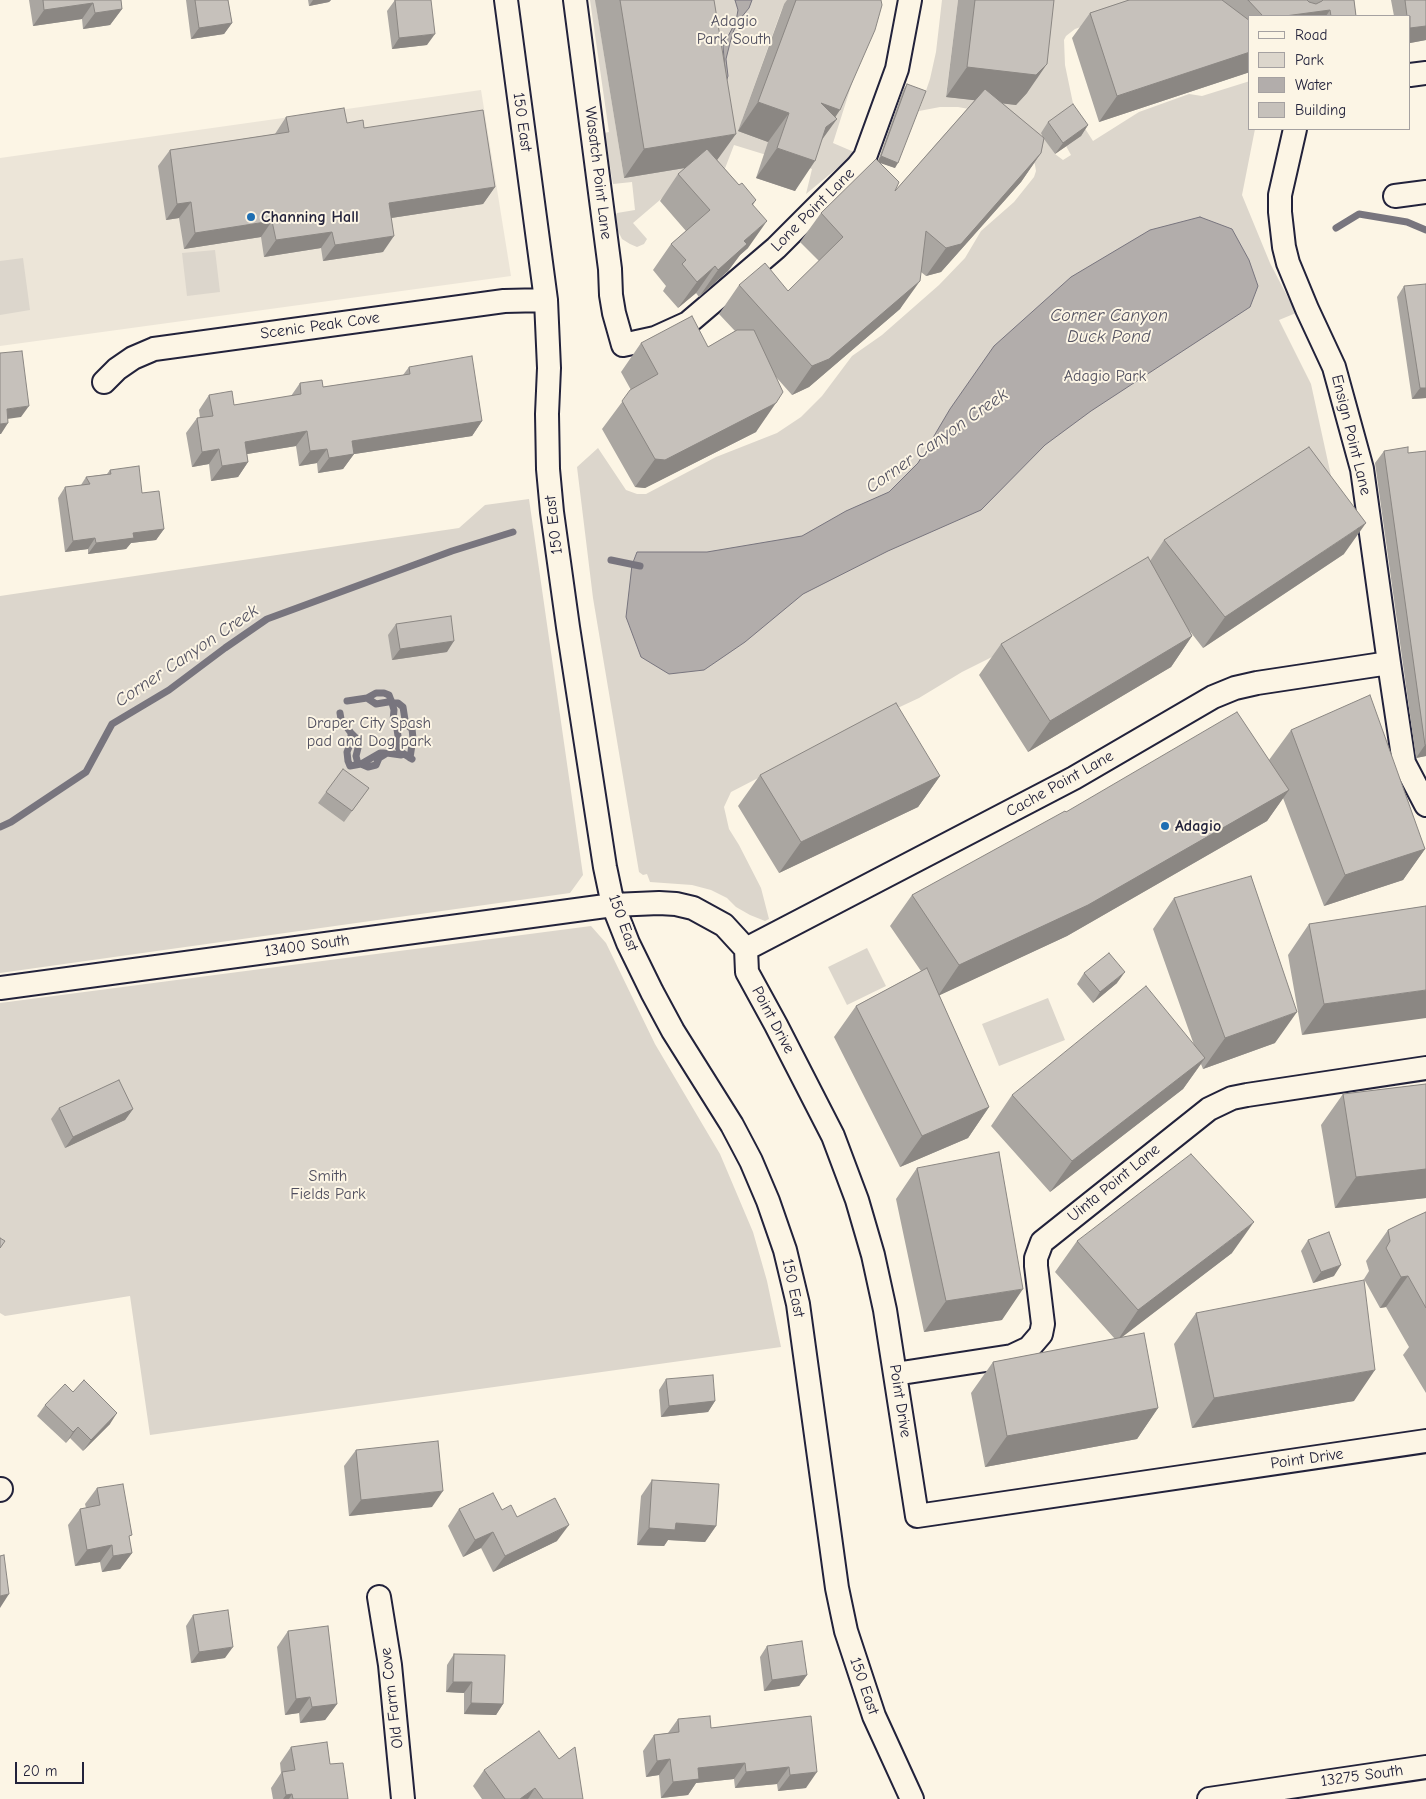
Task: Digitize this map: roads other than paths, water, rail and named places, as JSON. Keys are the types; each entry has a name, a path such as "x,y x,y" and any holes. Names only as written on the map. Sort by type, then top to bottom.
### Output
{"street":[{"name":"150 East","path":"506,0 546,300 549,368 547,414 548,469 552,512 605,868 614,905 628,944 673,1031 732,1125 751,1161 768,1201 785,1250 798,1304 837,1588 846,1631 874,1716 912,1799"},
{"name":"Wasatch Point Lane","path":"575,0 610,269 612,304 623,345"},
{"name":"Lone Point Lane","path":"623,345 655,338 688,323 776,248 857,167 865,157 897,69 910,0"},
{"path":"1411,75 1426,73"},
{"name":"Ensign Point Lane","path":"1295,130 1280,195 1284,247 1288,263 1307,309 1334,367 1362,468 1404,763 1426,805"},
{"path":"1395,196 1426,192"},
{"name":"Scenic Peak Cove","path":"104,382 117,369 134,358 154,350 504,301 546,300"},
{"name":"Cache Point Lane","path":"746,949 1074,778 1213,697 1235,688 1257,683 1389,663"},
{"path":"614,905 659,903 693,908 724,925 746,949"},
{"name":"13400 South","path":"0,988 614,905"},
{"name":"Point Drive","path":"746,949 747,972 833,1136 857,1200 873,1255 885,1310 917,1516 1426,1441"},
{"name":"Uinta Point Lane","path":"896,1374 1012,1356 1029,1348 1041,1334 1043,1324 1036,1266 1036,1258 1042,1242 1208,1109 1240,1096 1426,1068"},
{"name":"Old Farm Cove","path":"379,1597 390,1664 404,1799"},
{"name":"13275 South","path":"1209,1799 1426,1767"}],"water":[{"path":"735,0 752,0 749,8 734,30 726,59 728,76 726,82 723,46 736,21 738,10"},
{"name":"Corner Canyon Duck Pond","path":"1200,217 1232,229 1249,260 1258,286 1250,307 1091,411 1045,445 981,510 888,551 803,594 745,642 704,670 669,674 641,657 626,617 632,565 637,552 707,552 802,536 846,511 889,492 918,463 950,409 994,346 1071,277 1150,230"}],"waterway":[{"name":"Corner Canyon Creek","path":"1336,228 1359,214 1407,222 1426,230"},
{"name":"Corner Canyon Creek","path":"0,827 11,822 86,772 112,724 169,690 267,619 452,551 513,532"},
{"name":"Corner Canyon Creek","path":"611,560 640,566"},
{"path":"347,701 367,698 376,693 384,693 389,695 392,703 398,703 403,707 405,720 397,729 396,744 401,752 412,759"},
{"path":"367,698 376,704 391,700"},
{"path":"392,703 394,710 393,721 397,729"},
{"path":"340,713 341,719 351,733 351,742 347,752 350,766 361,764 368,767 376,765 379,758 387,753 401,755"},
{"path":"404,722 412,729 413,738 410,758"},
{"path":"351,733 357,739 358,748 356,756 358,764"},
{"path":"361,764 380,753 384,753"}],"place":[{"name":"Channing Hall","path":"251,217"},
{"name":"Adagio","path":"1165,826"}],"park label":[{"name":"Adagio Park South","path":"734,30"},
{"name":"Adagio Park","path":"1105,376"},
{"name":"Draper City Spash pad and Dog park","path":"369,732"},
{"name":"Smith Fields Park","path":"328,1185"}]}
